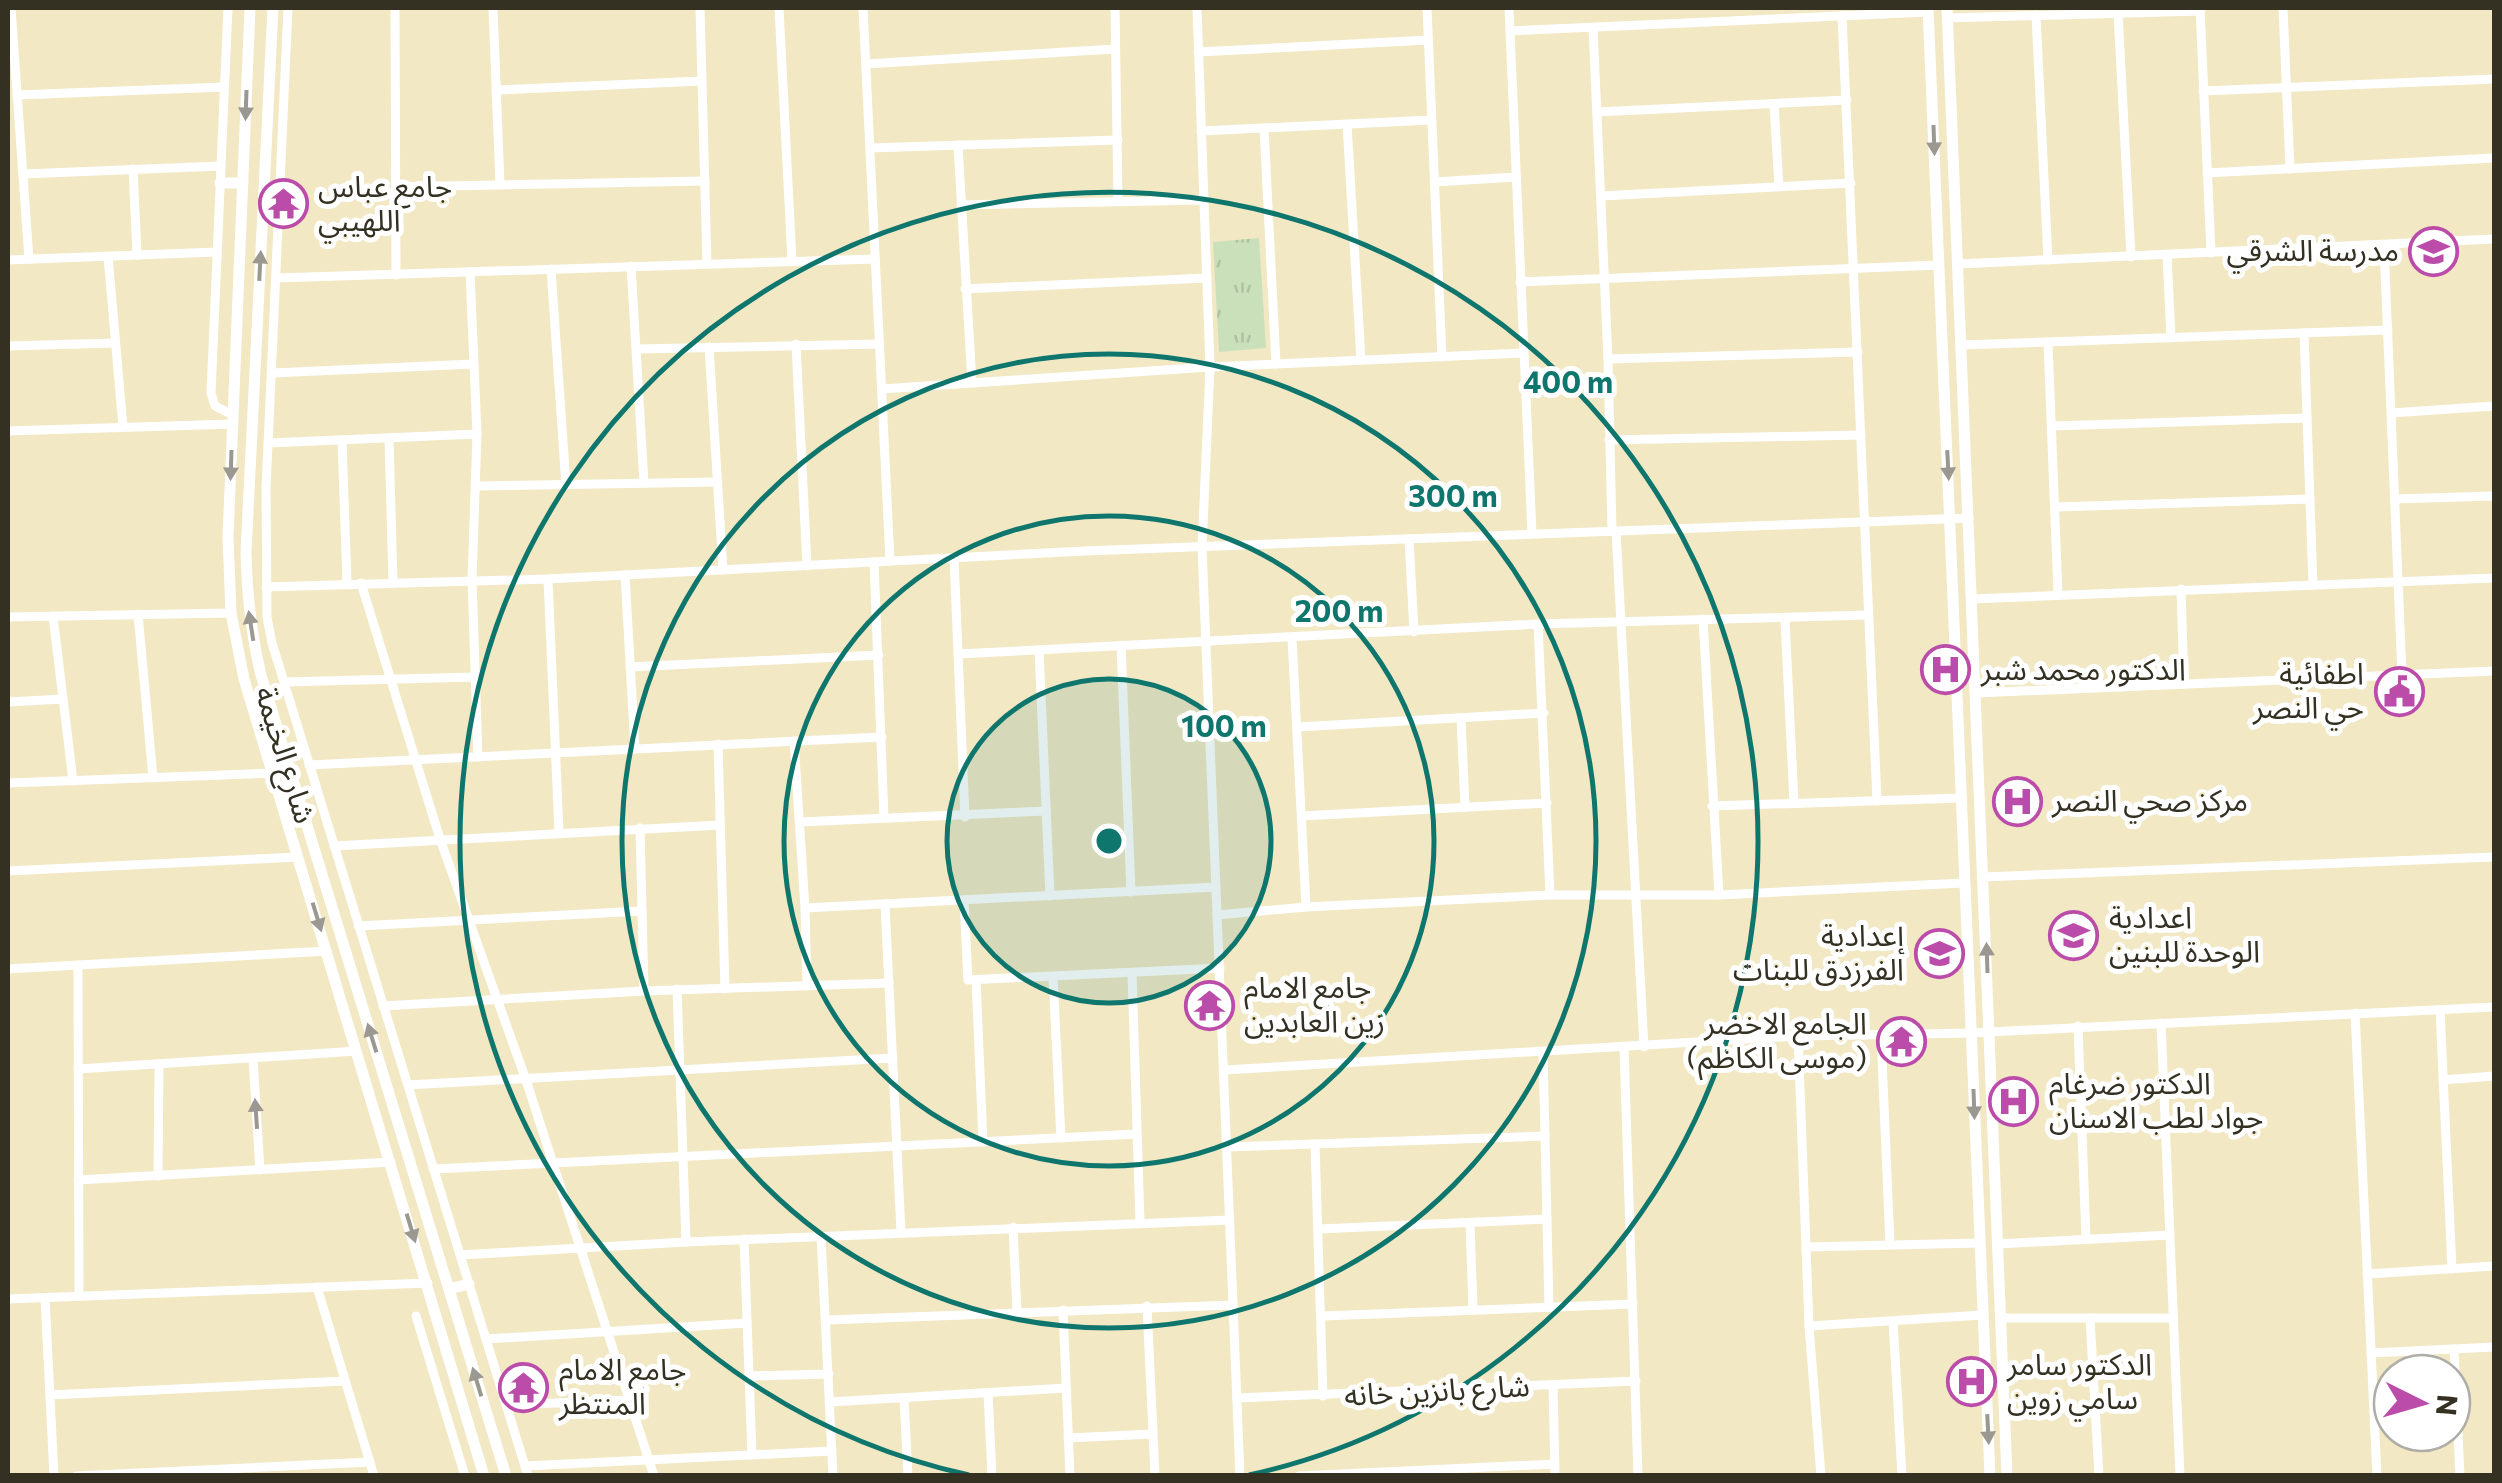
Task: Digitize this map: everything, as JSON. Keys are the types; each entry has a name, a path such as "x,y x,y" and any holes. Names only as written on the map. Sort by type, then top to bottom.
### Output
{"street":[{"path":"11,8 29,260"},
{"path":"228,8 211,398 215,406 233,419"},
{"name":"شارع الخيمة","path":"250,8 228,556 230,612 244,679 484,1476"},
{"name":"شارع الخيمة","path":"274,8 246,566 252,638 506,1476"},
{"path":"288,8 266,488 266,586 272,643 527,1471 649,1460 832,1452"},
{"path":"395,8 396,274"},
{"path":"493,8 500,185"},
{"path":"700,8 707,264"},
{"path":"780,8 792,262"},
{"path":"863,8 890,561"},
{"path":"1114,8 1118,200"},
{"path":"1197,8 1210,367 1202,548 1240,1476"},
{"path":"1427,8 1442,357"},
{"path":"1509,8 1532,534"},
{"path":"1732,8 1733,21"},
{"path":"2282,8 2290,168"},
{"path":"2007,1476 1947,12 2036,15 2200,9 2212,253"},
{"path":"1510,30 1928,10 1990,1476"},
{"path":"2118,13 2131,256"},
{"path":"2036,15 2048,260"},
{"path":"1842,16 1877,800"},
{"path":"1594,28 1609,440 1644,1047"},
{"path":"1198,52 1428,40"},
{"path":"866,64 1116,49"},
{"path":"2203,91 2494,79"},
{"path":"496,90 702,81"},
{"path":"1932,87 1950,86"},
{"path":"17,94 224,87"},
{"path":"1597,112 1847,100"},
{"path":"1774,104 1779,186"},
{"path":"1201,131 1432,120"},
{"path":"1347,124 1361,360"},
{"path":"1264,128 1276,364"},
{"path":"870,148 1118,140"},
{"path":"958,145 972,382"},
{"path":"2206,173 2494,158"},
{"path":"23,174 221,166"},
{"path":"133,169 137,255"},
{"path":"1434,182 1516,177"},
{"path":"396,187 705,181"},
{"path":"220,183 243,183"},
{"path":"1601,196 1850,183"},
{"path":"961,205 1204,200"},
{"path":"1958,264 2494,240"},
{"path":"2384,246 2402,675"},
{"path":"8,260 217,252"},
{"path":"2167,255 2171,338"},
{"path":"108,256 123,428"},
{"path":"276,278 875,259"},
{"path":"1520,282 1939,265"},
{"path":"631,266 644,483"},
{"path":"551,270 566,485"},
{"path":"470,272 477,434 472,580 478,756"},
{"path":"965,289 1207,278"},
{"path":"238,304 246,313 258,301"},
{"path":"1962,346 2388,330"},
{"path":"2304,333 2313,585"},
{"path":"8,346 116,343"},
{"path":"2048,343 2058,594"},
{"path":"796,344 807,566"},
{"path":"637,349 880,344"},
{"path":"710,347 722,570"},
{"path":"1608,359 1858,352"},
{"path":"882,390 1210,367 1523,353"},
{"path":"272,372 474,364"},
{"path":"234,381 245,377 254,392"},
{"path":"2391,413 2494,406"},
{"path":"2052,426 2307,418"},
{"path":"8,431 123,428 233,419"},
{"path":"269,443 477,434"},
{"path":"1609,440 1860,435"},
{"path":"389,438 393,582"},
{"path":"342,440 347,584"},
{"path":"477,486 718,482"},
{"path":"249,486 266,488"},
{"path":"2395,499 2494,496"},
{"path":"1949,499 1959,505 1968,501"},
{"path":"2056,507 2310,499"},
{"path":"266,586 548,579 954,558 1969,518"},
{"path":"1409,539 1414,632"},
{"path":"1951,548 1960,542 1970,546"},
{"path":"954,558 965,817"},
{"path":"874,562 884,818"},
{"path":"625,575 636,749"},
{"path":"1972,599 2494,578"},
{"path":"548,579 560,832"},
{"path":"361,584 440,840 526,1080 654,1476"},
{"path":"2181,589 2184,684"},
{"path":"8,617 230,612"},
{"path":"138,614 153,778"},
{"path":"53,616 73,781"},
{"path":"958,654 1538,624 1868,616"},
{"path":"1702,619 1719,895"},
{"path":"1785,620 1794,803"},
{"path":"1538,624 1550,895"},
{"path":"1292,638 1306,907"},
{"path":"1121,645 1130,892"},
{"path":"1039,650 1050,896"},
{"path":"630,667 879,655"},
{"path":"1976,693 2494,671"},
{"path":"284,682 475,678"},
{"path":"8,702 63,699"},
{"path":"1298,727 1544,713"},
{"path":"1461,718 1465,806"},
{"path":"309,765 882,737"},
{"path":"794,740 806,908 807,986"},
{"path":"718,744 724,989"},
{"path":"8,783 273,773"},
{"path":"1712,806 1961,798"},
{"path":"1302,816 1548,803"},
{"path":"800,822 1046,811"},
{"path":"334,846 720,825"},
{"path":"640,828 644,990"},
{"path":"8,871 298,857"},
{"path":"1984,876 2494,858"},
{"path":"1217,915 1550,895 1719,895 1964,883"},
{"path":"806,908 1216,886"},
{"path":"964,900 968,980 1220,968"},
{"path":"885,904 900,1232"},
{"path":"358,926 642,911"},
{"path":"8,969 327,951"},
{"path":"78,965 79,1296"},
{"path":"1132,973 1140,1222"},
{"path":"1054,976 1061,1138"},
{"path":"976,980 984,1142"},
{"path":"383,1006 644,990 890,984"},
{"path":"677,990 686,1242"},
{"path":"1969,1004 1979,1010 1988,1004"},
{"path":"1224,1070 1798,1036 1970,1034 2494,1007"},
{"path":"2440,1010 2452,1270"},
{"path":"2355,1013 2376,1476"},
{"path":"2161,1022 2180,1476"},
{"path":"2078,1026 2086,1239"},
{"path":"1881,1035 1890,1244"},
{"path":"1798,1036 1809,1326 1821,1476"},
{"path":"1624,1048 1638,1476"},
{"path":"78,1068 358,1051"},
{"path":"1543,1052 1549,1306"},
{"path":"1972,1058 1980,1052 1991,1057"},
{"path":"252,1058 260,1170"},
{"path":"408,1085 893,1058"},
{"path":"158,1176 159,1064"},
{"path":"364,1072 378,1104 387,1105 390,1098"},
{"path":"2443,1080 2494,1076"},
{"path":"433,1169 1137,1134"},
{"path":"1227,1147 1545,1136"},
{"path":"1315,1144 1323,1396"},
{"path":"78,1180 260,1170 390,1157 392,1145 399,1146 413,1173"},
{"path":"1319,1229 1548,1219"},
{"path":"460,1255 1230,1220"},
{"path":"1470,1223 1473,1310"},
{"path":"1012,1227 1016,1312"},
{"path":"1998,1244 2170,1235"},
{"path":"822,1236 833,1476"},
{"path":"744,1240 752,1455"},
{"path":"1806,1248 1979,1243"},
{"path":"2367,1274 2494,1266"},
{"path":"8,1298 428,1283"},
{"path":"448,1290 469,1284"},
{"path":"318,1287 374,1476"},
{"path":"45,1298 54,1476"},
{"path":"1322,1316 1633,1304"},
{"path":"827,1320 1233,1305"},
{"path":"1147,1306 1155,1476"},
{"path":"1063,1310 1070,1476"},
{"path":"416,1316 464,1476"},
{"path":"1809,1326 1982,1316"},
{"path":"2001,1318 2173,1318"},
{"path":"2090,1318 2099,1476"},
{"path":"1893,1321 1902,1476"},
{"path":"486,1339 747,1323"},
{"path":"2371,1354 2494,1347"},
{"path":"2454,1349 2460,1476"},
{"path":"749,1376 829,1374"},
{"path":"50,1395 345,1381"},
{"name":"شارع بانزين خانه","path":"1237,1398 1636,1381"},
{"path":"1298,1476 1555,1470 1553,1385"},
{"path":"830,1402 1066,1388"},
{"path":"988,1393 992,1476"},
{"path":"904,1399 908,1476"},
{"path":"506,1405 629,1400"},
{"path":"1068,1438 1153,1434"},
{"path":"76,1476 370,1462"}],"green space":[{"path":"1259,238 1266,348 1219,352 1213,242"}],"place":[{"name":"جامع عباس اللهيبي","path":"283,204"},
{"name":"مدرسة الشرقي","path":"2434,251"},
{"name":"الدكتور محمد شبر","path":"1946,670"},
{"name":"اطفائية حي النصر","path":"2399,691"},
{"name":"مركز صحي النصر","path":"2017,801"},
{"name":"اعدادية الوحدة للبنين","path":"2074,935"},
{"name":"إعدادية الفرزدق للبنات","path":"1939,953"},
{"name":"جامع الامام زين العابدين","path":"1209,1005"},
{"name":"الجامع الاخضر (موسى الكاظم)","path":"1902,1041"},
{"name":"الدكتور ضرغام جواد لطب الاسنان","path":"2014,1101"},
{"name":"الدكتور سامر سامي زوين","path":"1972,1382"},
{"name":"جامع الامام المنتظر","path":"524,1387"}]}
